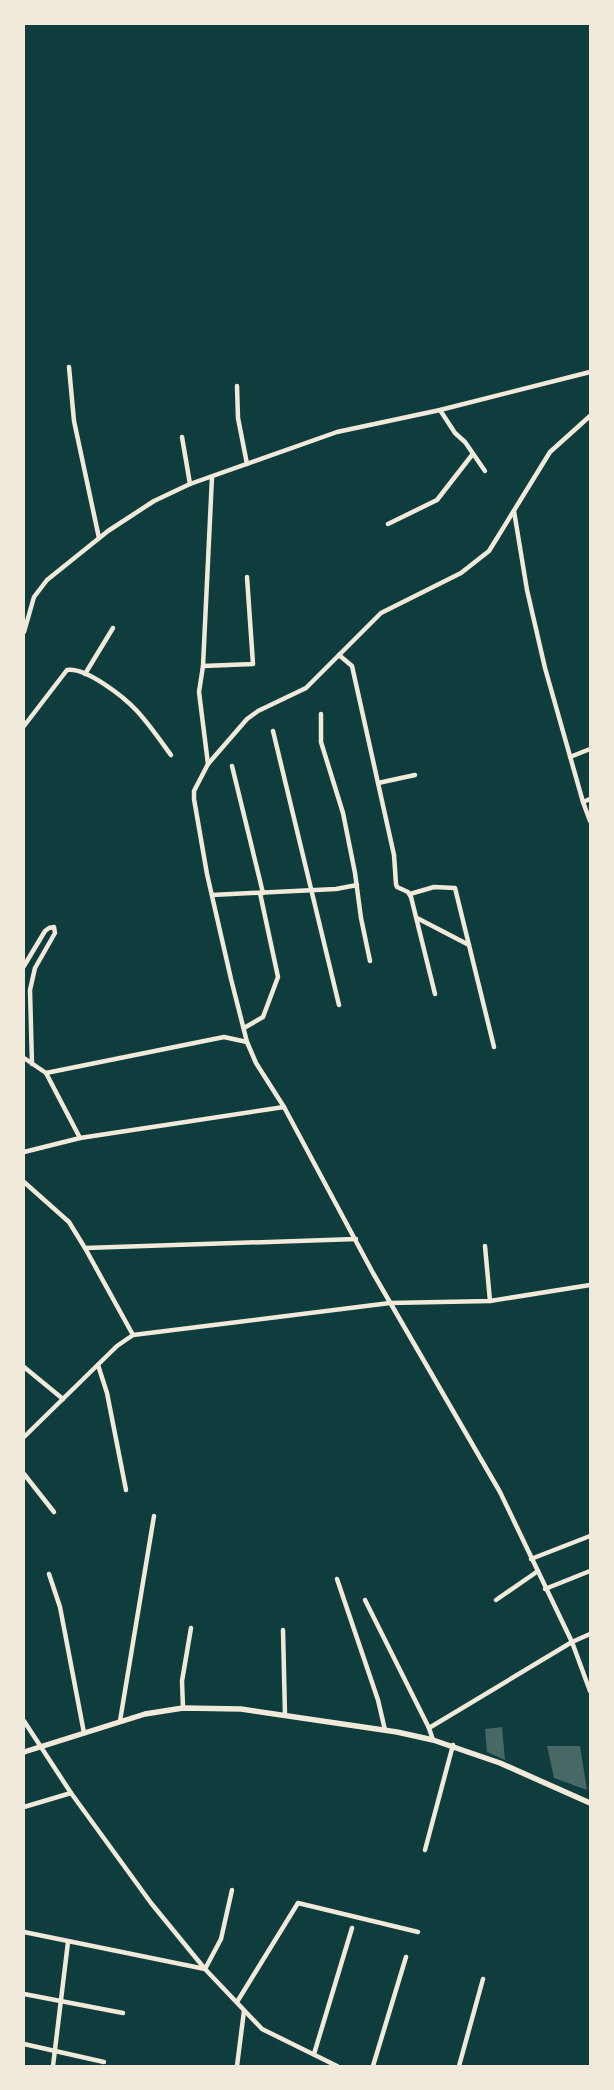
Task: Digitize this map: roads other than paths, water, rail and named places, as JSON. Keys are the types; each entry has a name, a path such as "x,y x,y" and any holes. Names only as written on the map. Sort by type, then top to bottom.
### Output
{"street":[{"path":"69,367 74,421 99,538"},
{"path":"24,632 25,622 34,598 47,580 99,538 154,501 190,484 337,432 440,410 590,372"},
{"path":"237,386 238,418 248,464"},
{"path":"440,410 485,471"},
{"path":"590,416 550,452 489,551 461,573 381,613 306,688 258,711 246,719 208,764 194,791 212,895 244,1028 256,1063 284,1107 390,1303 500,1492 572,1642 590,1691"},
{"path":"182,437 190,484"},
{"path":"388,524 437,500 472,455"},
{"path":"208,764 199,692 203,666 212,477"},
{"path":"514,511 528,590 543,658 590,822"},
{"path":"203,666 253,664 248,577"},
{"path":"85,674 113,628"},
{"path":"340,655 352,666 394,855 397,887 410,894 434,887 455,888 494,1048"},
{"path":"24,726 67,670 85,674 114,692 137,711 171,754"},
{"path":"321,714 322,742 343,813 370,961"},
{"path":"273,731 340,1005"},
{"path":"570,757 590,749"},
{"path":"232,766 262,893 278,977 264,1017 244,1028"},
{"path":"378,783 415,775"},
{"path":"583,802 590,799"},
{"path":"212,895 357,886"},
{"path":"410,894 435,994"},
{"path":"417,918 469,945"},
{"path":"24,966 45,931 54,927 55,933 35,968 30,990 32,1064"},
{"path":"46,1073 224,1037 248,1042"},
{"path":"24,1058 46,1073 80,1138"},
{"path":"24,1152 80,1138 284,1107"},
{"path":"24,1182 69,1222 132,1335"},
{"path":"85,1248 356,1239"},
{"path":"485,1246 490,1300"},
{"path":"24,1437 117,1346 132,1335 390,1303 490,1300 590,1285"},
{"path":"98,1365 107,1393 126,1490"},
{"path":"24,1367 63,1398"},
{"path":"24,1474 54,1512"},
{"path":"120,1721 154,1516"},
{"path":"531,1559 590,1536"},
{"path":"496,1600 538,1571"},
{"path":"545,1589 590,1571"},
{"path":"48,1574 60,1607 84,1733"},
{"path":"337,1579 378,1700 384,1730"},
{"path":"365,1600 429,1728 433,1740"},
{"path":"184,1708 182,1681 191,1628"},
{"path":"283,1630 285,1715"},
{"path":"429,1728 572,1642 590,1634"},
{"path":"24,1752 145,1714 184,1708 241,1709 384,1730 433,1740 508,1767 590,1803"},
{"path":"24,1721 71,1793 151,1903 205,1969 262,2029 337,2066"},
{"path":"425,1850 453,1746"},
{"path":"24,1807 71,1793"},
{"path":"205,1969 221,1939 232,1890"},
{"path":"237,2002 298,1903 418,1932"},
{"path":"314,2054 352,1928"},
{"path":"24,1932 205,1969"},
{"path":"52,2066 68,1942"},
{"path":"373,2066 406,1957"},
{"path":"459,2066 483,1979"},
{"path":"24,1994 123,2013"},
{"path":"237,2066 244,2010"},
{"path":"24,2044 104,2062"}]}
